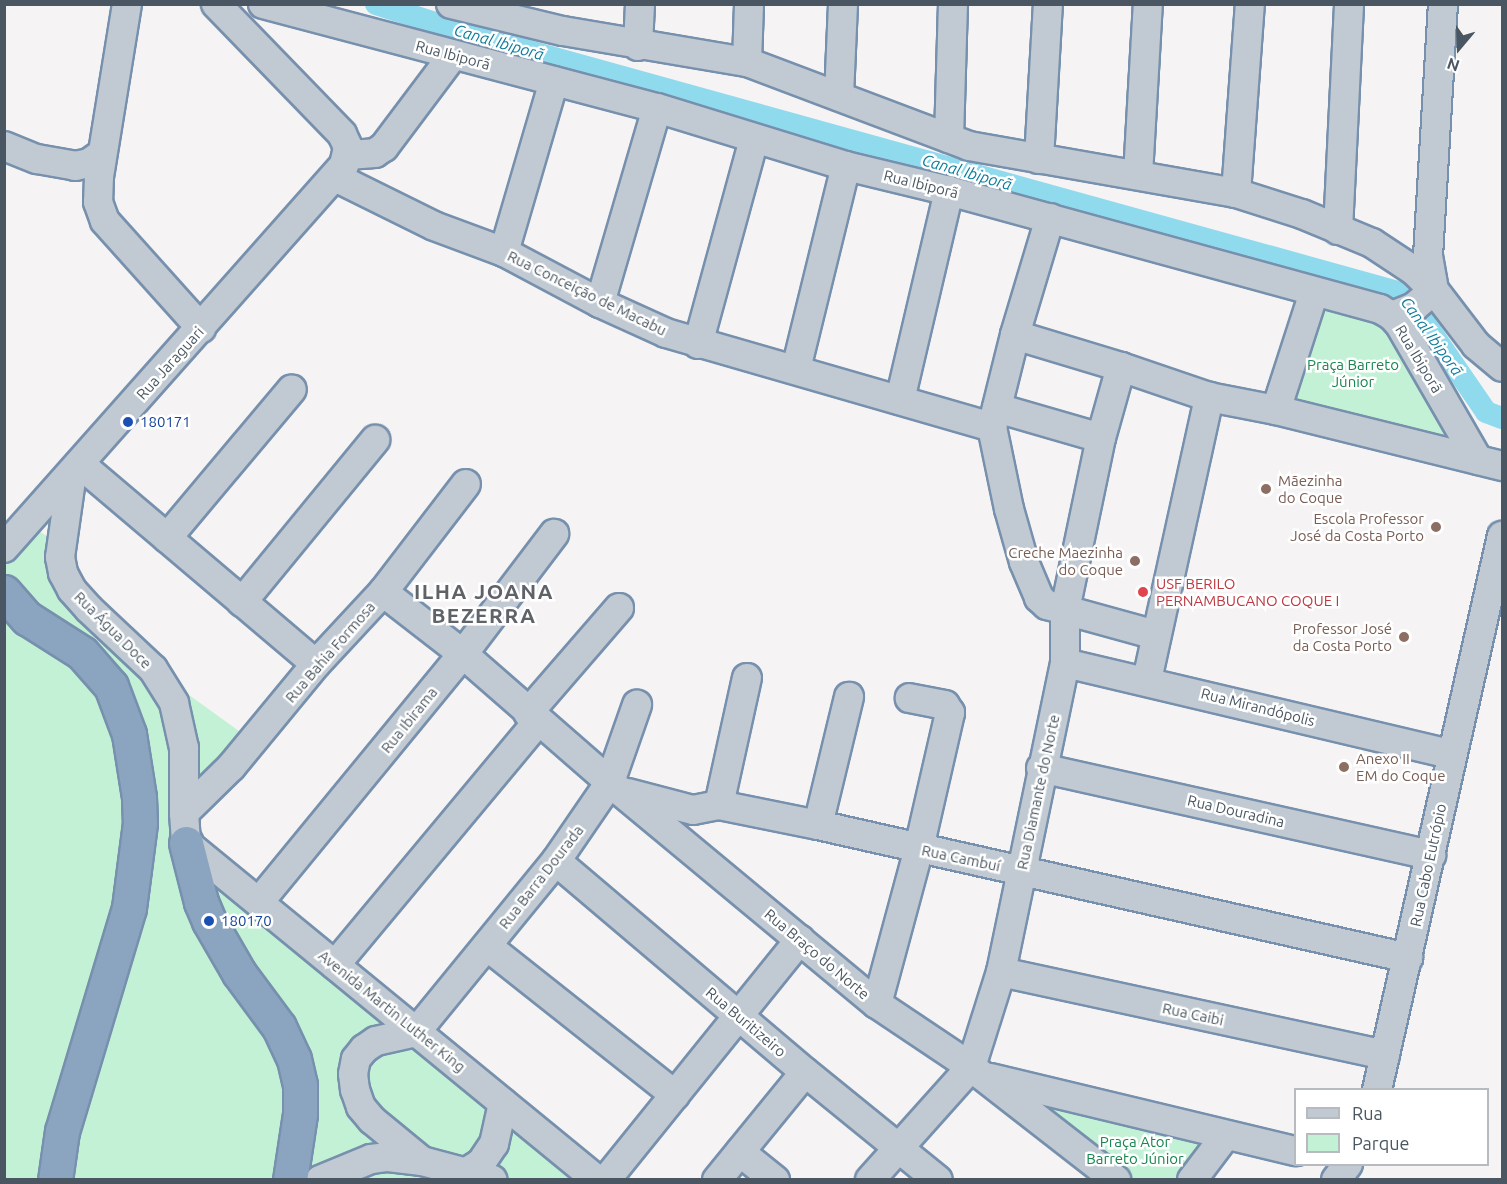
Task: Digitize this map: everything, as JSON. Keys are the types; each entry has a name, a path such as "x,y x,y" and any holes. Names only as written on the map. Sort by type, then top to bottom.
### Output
{"highway":[{"path":"4,592 27,618 82,653 100,670 115,692 129,734 140,797 140,823 129,908 62,1131 56,1174"},
{"path":"4,632 58,638"},
{"path":"185,828 201,902 209,921 239,973 279,1028 294,1059 300,1085 300,1114 290,1179"},
{"path":"270,1179 300,1114"}],"street":[{"path":"216,4 342,134 348,147 341,166"},
{"name":"Rua Ibiporã","path":"263,4 657,108 846,166 1050,218 1380,309 1392,316 1400,325 1490,463"},
{"path":"451,4 530,15 638,46 747,62 969,146 1236,193 1302,214 1372,243 1413,270 1434,290 1476,345 1503,367"},
{"path":"638,46 640,4"},
{"path":"747,62 748,4"},
{"path":"839,96 843,4"},
{"path":"949,138 953,4"},
{"path":"1039,159 1048,4"},
{"path":"1138,175 1148,4"},
{"path":"1236,193 1250,4"},
{"path":"1338,230 1349,4"},
{"path":"1434,290 1428,256 1443,4"},
{"path":"127,6 118,46 102,154 98,202 105,220 201,328"},
{"path":"341,166 375,153 384,147 453,55"},
{"path":"504,252 554,81"},
{"path":"600,303 657,108"},
{"path":"698,344 754,139"},
{"path":"4,146 38,159 75,166 88,163 102,154"},
{"name":"Rua Conceição de Macabu","path":"341,166 434,226 504,252 600,303 666,333 900,400 1101,438"},
{"name":"Rua Jaraguari","path":"13,538 201,328 341,166"},
{"path":"796,369 846,166"},
{"path":"900,400 949,191"},
{"path":"1050,218 1015,336 995,418 1009,509 1024,562 1039,598 1056,607 1156,635"},
{"path":"1392,316 1414,307 1434,290"},
{"path":"1276,410 1314,292"},
{"path":"1015,336 1121,367 1209,397 1276,410 1490,463"},
{"name":"Rua Diamante do Norte","path":"870,1179 898,1146 976,1071 1001,972 1041,768 1065,663 1056,607 1121,367"},
{"path":"167,538 292,389"},
{"path":"1147,680 1209,397"},
{"path":"242,602 375,440"},
{"path":"76,469 167,538 316,664"},
{"name":"Rua Água Doce","path":"76,469 60,557 63,573 72,590 89,609 153,669 174,703 184,748 185,828"},
{"name":"Rua Bahia Formosa","path":"185,828 316,664 383,592 466,484"},
{"name":"Rua Ibirama","path":"258,902 463,654 554,534"},
{"name":"Rua Cabo Eutrópio","path":"1377,1088 1431,855 1451,754 1492,627 1503,536"},
{"name":"Rua Água Doce","path":"13,538 47,542 60,557"},
{"name":"Rua Braço do Norte","path":"383,592 463,654 615,787 877,1004 976,1071 1116,1179"},
{"path":"334,964 619,609"},
{"name":"Rua Mirandópolis","path":"1065,663 1147,680 1451,754"},
{"path":"718,805 747,678"},
{"path":"818,825 849,697"},
{"path":"877,1004 919,848 950,713 945,705 910,698"},
{"name":"Rua Barra Dourada","path":"417,1032 615,787 637,705"},
{"name":"Rua Douradina","path":"1041,768 1431,855"},
{"name":"Rua Cambuí","path":"615,787 693,810 718,805 818,825 1408,958"},
{"name":"Avenida Martin Luther King","path":"185,828 258,902 597,1179"},
{"name":"Rua Buritizeiro","path":"556,861 805,1072 938,1179"},
{"path":"606,1179 800,940"},
{"path":"487,946 675,1095"},
{"name":"Rua Caibi","path":"1001,972 1385,1055"},
{"path":"417,1032 376,1041 364,1049 356,1059 353,1074 355,1090 361,1107 372,1120 422,1161"},
{"path":"976,1071 1294,1151"},
{"path":"717,1179 805,1072"},
{"path":"320,1179 371,1159 388,1157 422,1161 480,1176 481,1162 494,1144 503,1102"},
{"path":"1192,1179 1226,1135"},
{"path":"740,1152 775,1179"},
{"path":"1336,1179 1346,1166"}],"green space":[{"name":"Praça Barreto Júnior","path":"1319,285 1385,313 1467,457 1282,414"},
{"path":"25,523 57,542 63,573 153,669 250,739 184,824 597,1179 47,1179 135,844 42,1179 5,1180 4,534","holes":["29,629 115,692 25,632 10,631"]},
{"name":"Praça Ator Barreto Júnior","path":"1025,1092 1206,1142 1176,1179 1123,1179"}],"waterway":[{"name":"Canal Ibiporã","path":"376,4 482,38 1405,294 1486,412 1502,418"}],"place":[{"name":"180171","path":"128,422"},
{"name":"Mãezinha do Coque","path":"1266,489"},
{"name":"Escola Professor José da Costa Porto","path":"1436,527"},
{"name":"Creche Maezinha do Coque","path":"1135,561"},
{"name":"USF BERILO PERNAMBUCANO COQUE I","path":"1143,592"},
{"name":"Professor José da Costa Porto","path":"1404,637"},
{"name":"Anexo II EM do Coque","path":"1344,767"},
{"name":"180170","path":"209,921"}],"district":[{"name":"ILHA JOANA BEZERRA","path":"484,603"}]}
